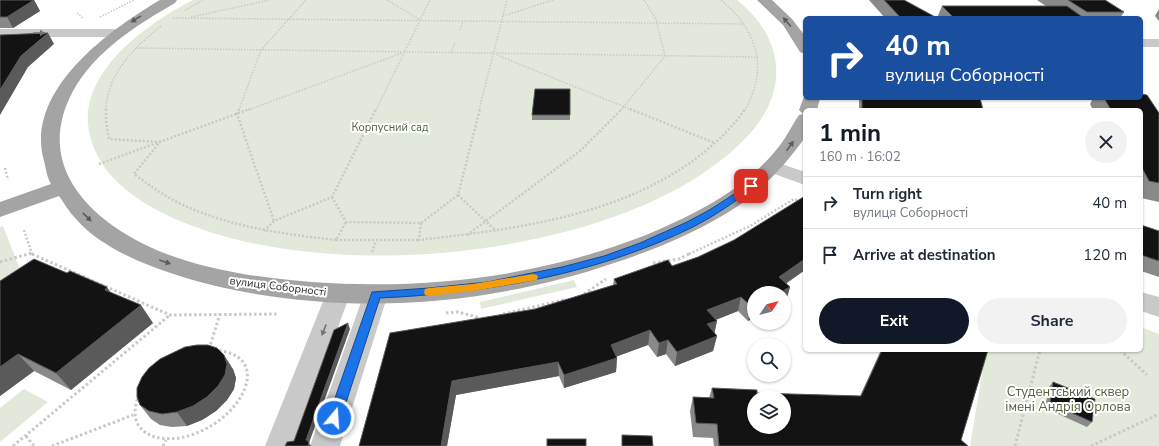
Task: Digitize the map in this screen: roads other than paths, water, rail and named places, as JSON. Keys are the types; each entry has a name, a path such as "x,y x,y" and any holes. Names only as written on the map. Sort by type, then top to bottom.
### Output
{"main road":[{"name":"вулиця Соборності","path":"170,0 131,22 115,33 80,65 67,82 53,107 46,140 48,159 60,188 73,205 96,226 129,246 155,259 185,269 244,283 338,294 429,292 507,282 562,271 608,258 644,246 690,224 714,211 745,191 772,167 792,144 803,124"},
{"path":"764,0 782,16 803,43"},
{"path":"0,210 60,188"}],"street":[{"path":"0,33 115,33"},
{"path":"1143,43 1159,43"},
{"path":"772,167 803,178"},
{"name":"вулиця Соборності","path":"280,446 338,294"},
{"path":"325,446 376,294"},
{"path":"1143,302 1159,307"}],"park label":[{"name":"Корпусний сад","path":"390,127"},
{"name":"Студентський сквер імені Андрія Орлова","path":"1068,398"}]}
